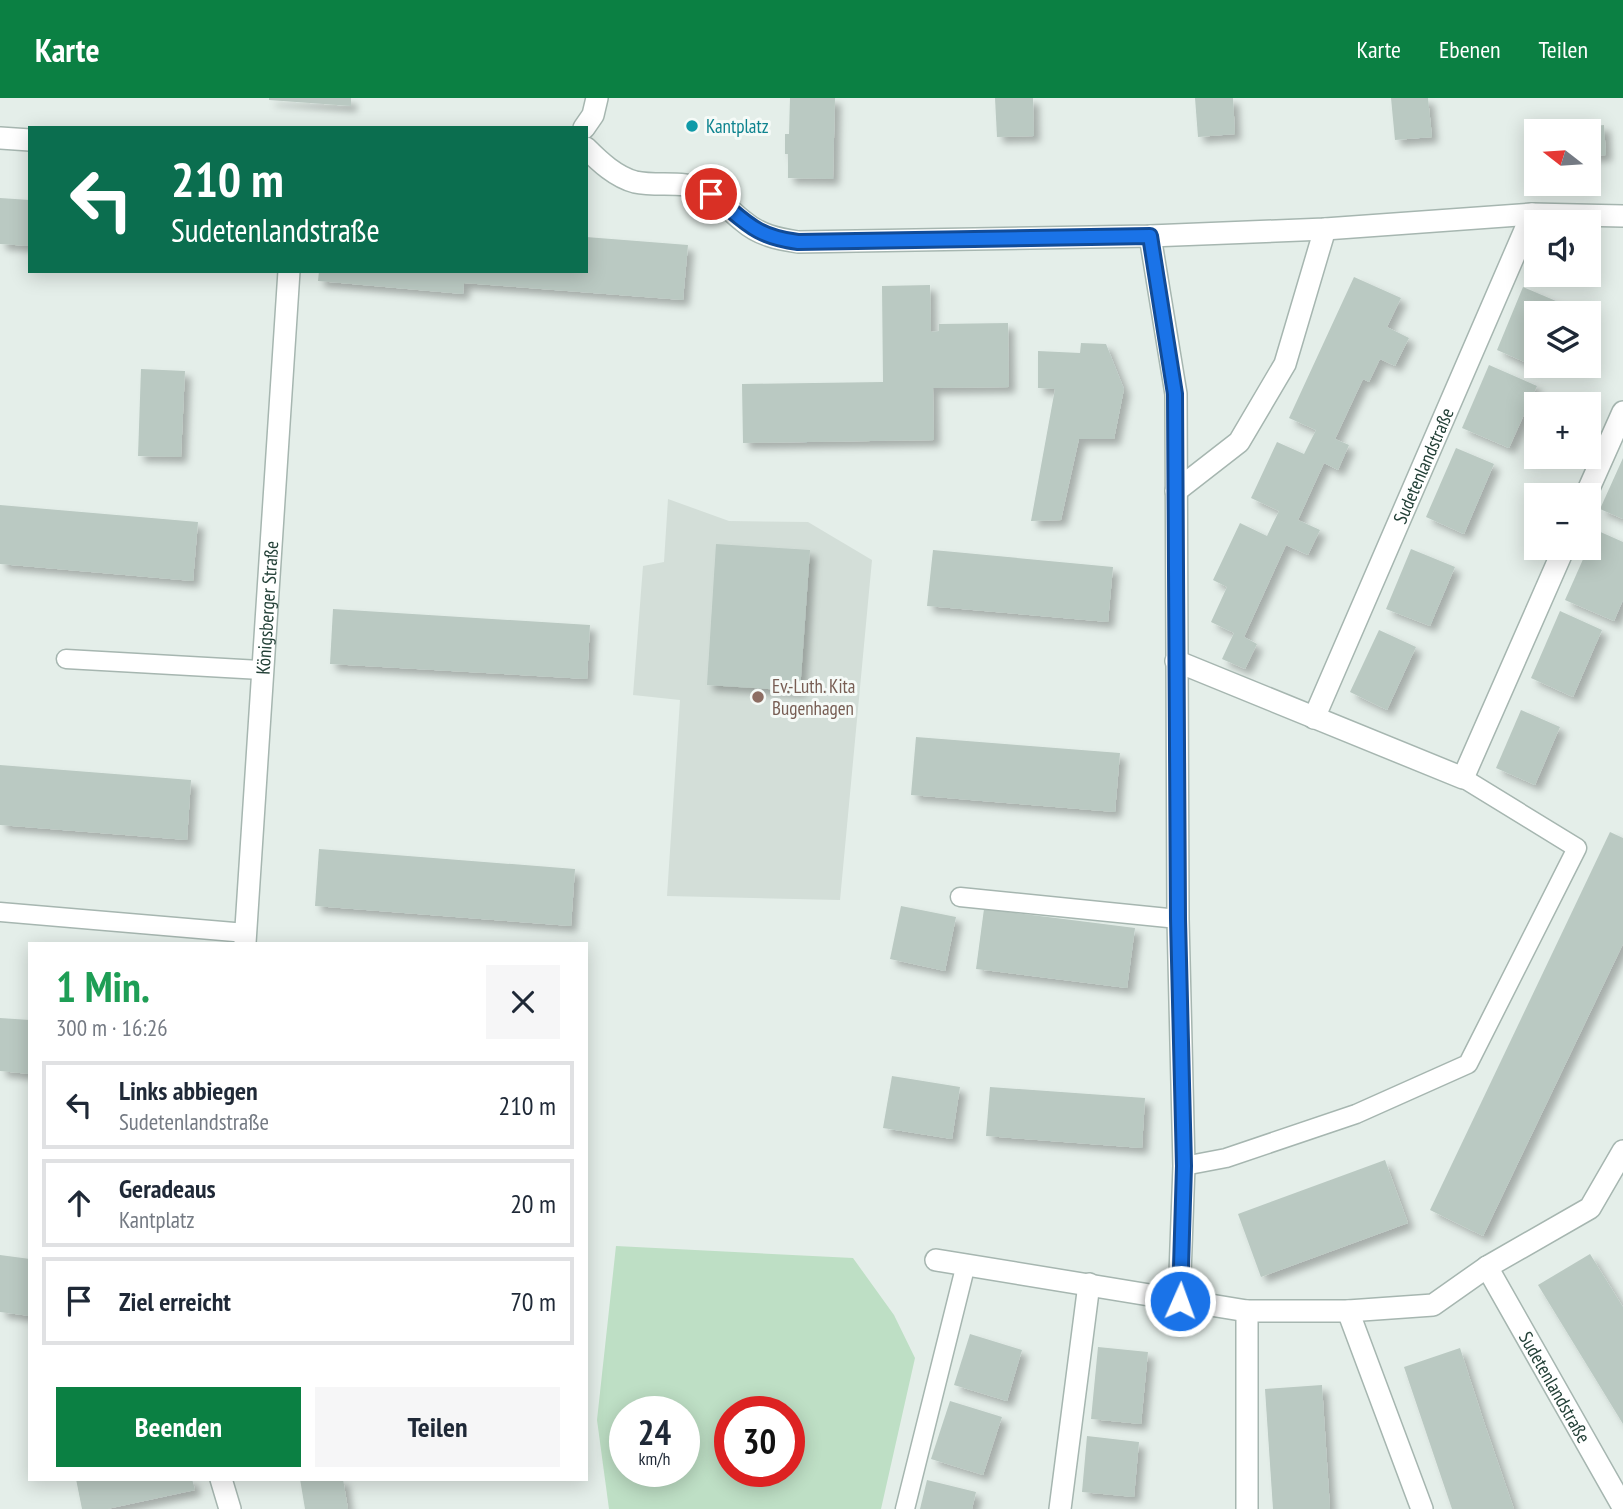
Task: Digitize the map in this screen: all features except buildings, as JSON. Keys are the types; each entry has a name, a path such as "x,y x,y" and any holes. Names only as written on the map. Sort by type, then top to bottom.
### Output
{"street":[{"path":"586,126 593,116 597,98"},
{"path":"0,138 28,140"},
{"path":"588,150 623,178 702,189 754,229 783,240 815,242 1150,236 1325,229 1524,215"},
{"path":"1601,216 1623,216"},
{"path":"1176,491 1239,442 1285,364 1325,229"},
{"name":"Sudetenlandstraße","path":"1314,718 1524,232"},
{"path":"1150,236 1175,394 1178,919 1184,1166 1180,1301"},
{"name":"Königsberger Straße","path":"246,938 289,273"},
{"path":"1591,483 1623,412"},
{"path":"1176,662 1463,778 1558,560"},
{"path":"936,1260 1247,1311 1348,1311 1433,1305 1487,1267 1590,1208 1623,1151"},
{"name":"Sudetenlandstraße","path":"1487,1267 1623,1507"},
{"path":"1060,1509 1089,1284"},
{"path":"1247,1311 1247,1509"},
{"path":"1348,1311 1422,1509"},
{"path":"222,1481 230,1509"}],"lane":[{"path":"66,659 262,670"},
{"path":"1184,1166 1226,1158 1356,1114 1468,1064 1577,848 1463,778"},
{"path":"960,897 1178,919"},
{"path":"0,912 246,938"},
{"path":"905,1509 966,1264"}],"shaded area":[{"name":"Ev.-Luth. Kita Bugenhagen","path":"668,499 729,521 808,522 872,560 840,900 667,896 680,700 633,695 643,566 664,562"}],"green space":[{"path":"616,1246 853,1258 894,1315 915,1358 881,1509 609,1509 597,1420"}],"place":[{"name":"Kantplatz","path":"692,126"},
{"name":"Ev.-Luth. Kita Bugenhagen","path":"758,697"}],"route":[{"path":"711,194 754,229 769,236 798,242 1150,236 1175,394 1178,919 1184,1166 1180,1301"}]}
